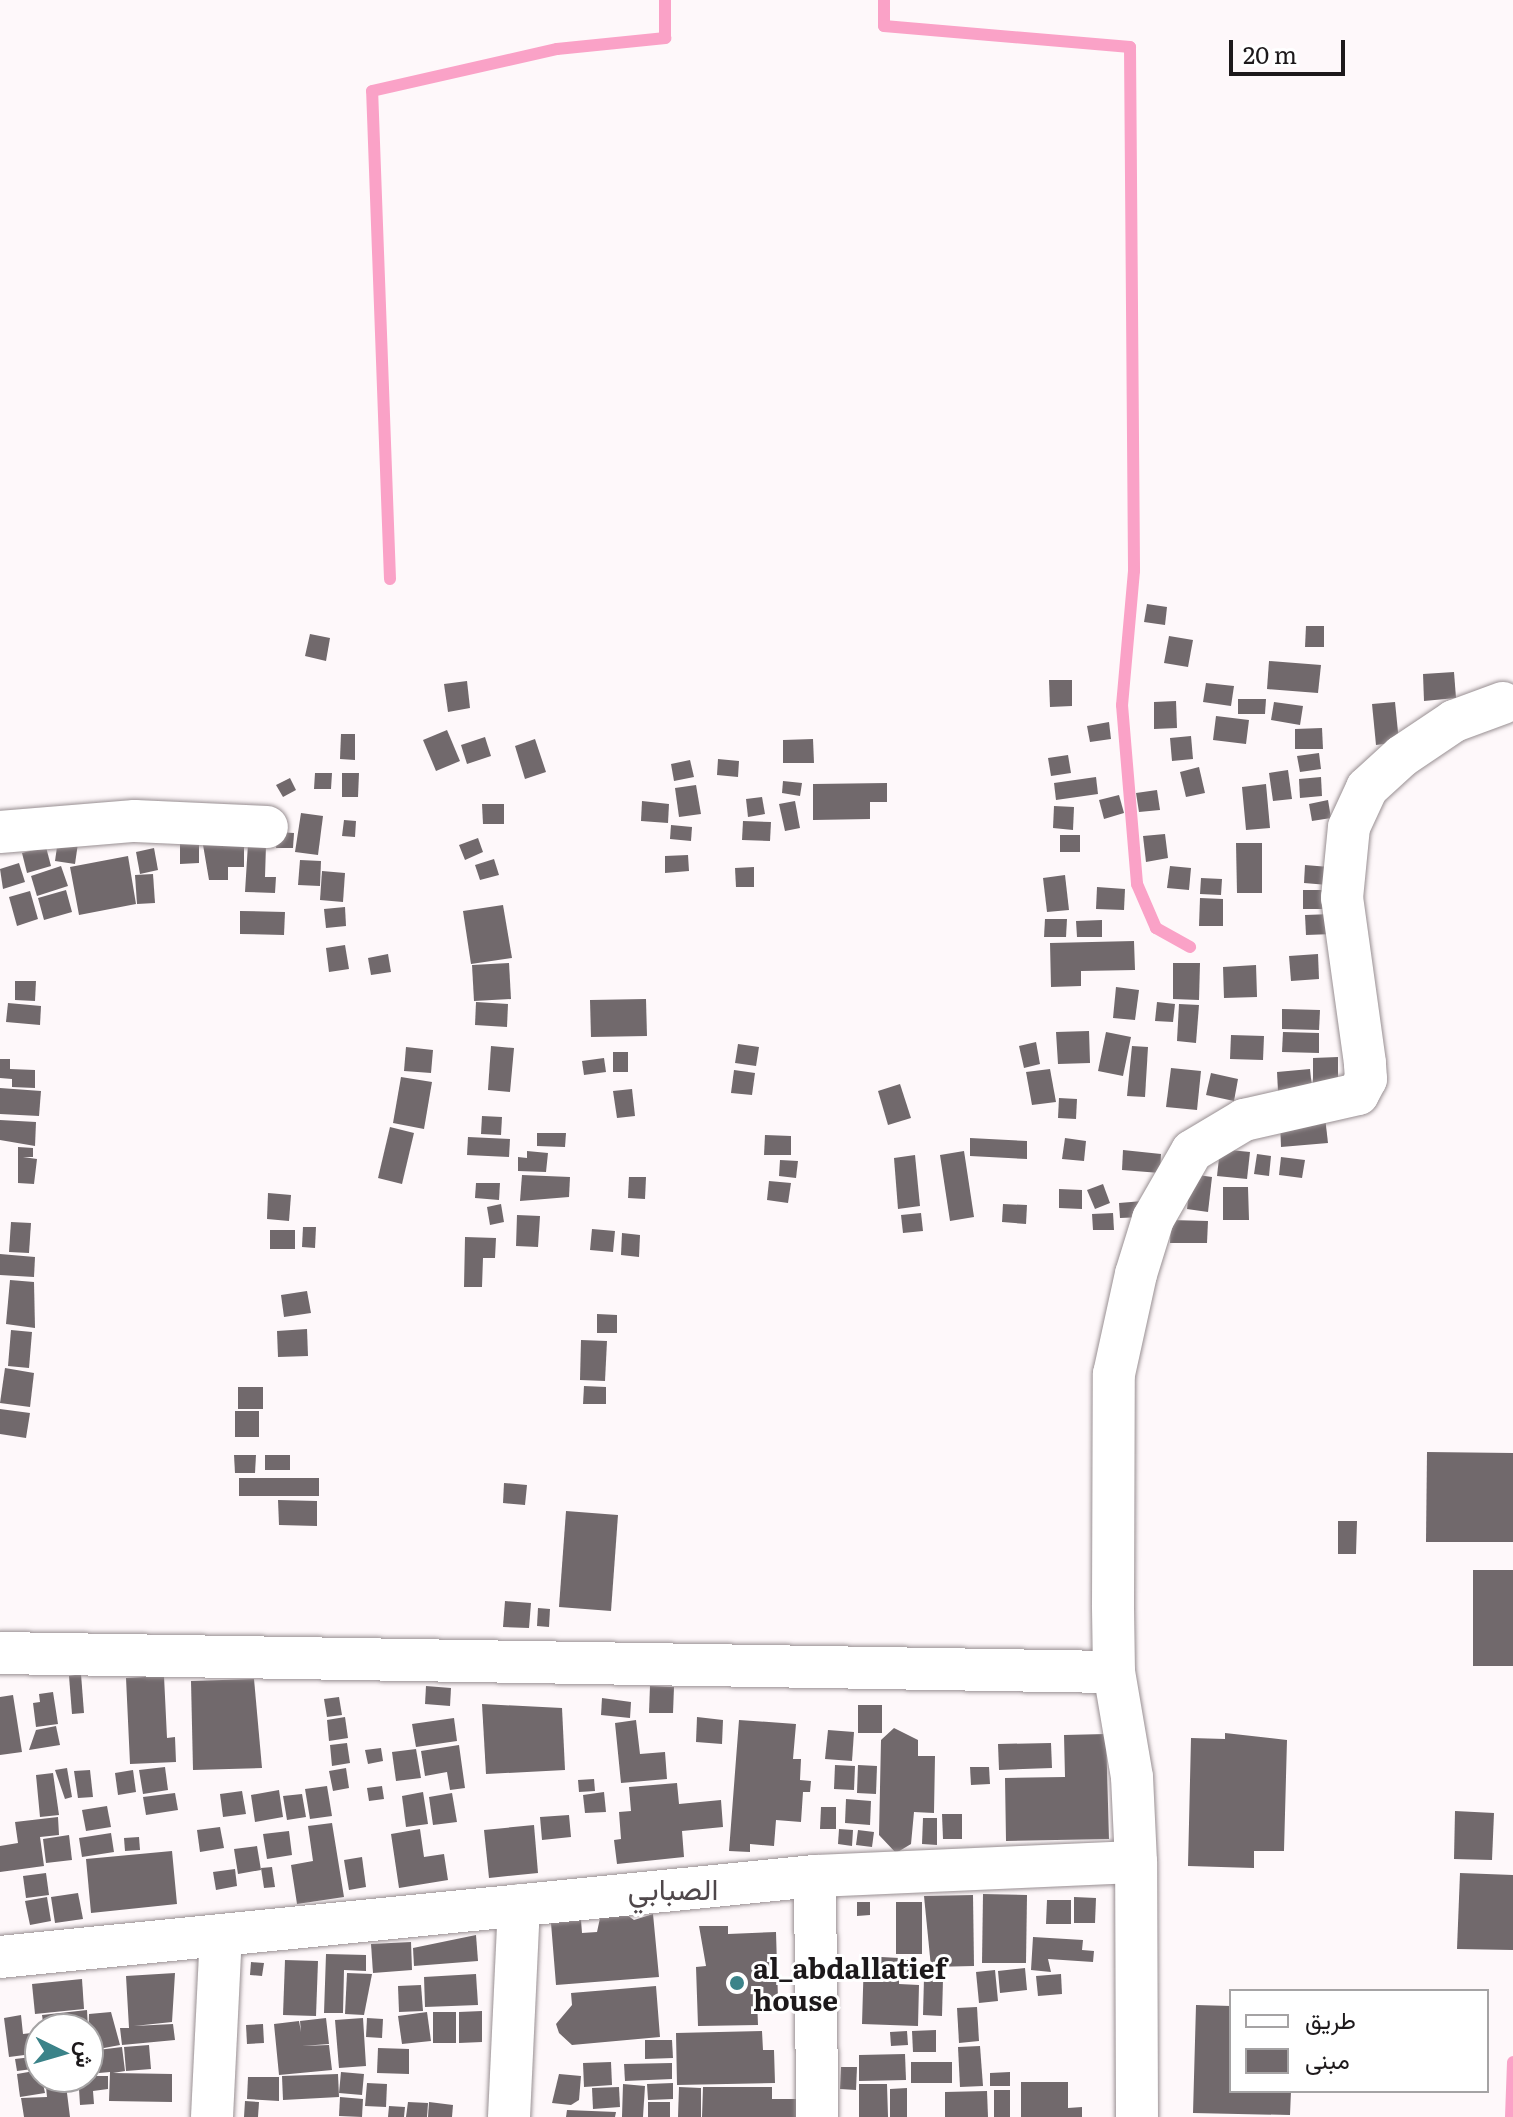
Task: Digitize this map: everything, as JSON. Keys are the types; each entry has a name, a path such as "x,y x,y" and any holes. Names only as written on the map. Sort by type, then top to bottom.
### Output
{"street":[{"path":"1137,2117 1136,1862 1132,1777 1114,1672 1114,1374 1153,1219 1171,1178 1192,1151 1218,1132 1358,1094 1365,1063 1342,898 1349,827 1367,788 1402,756 1454,721 1503,703"},
{"path":"0,832 135,821 267,827"},
{"path":"0,1653 1114,1672"},
{"path":"0,1957 815,1876 1136,1862"},
{"path":"815,1876 817,2117"},
{"path":"509,2117 519,1905"},
{"path":"212,2117 221,1935"}],"building":[{"path":"1147,604 1167,607 1165,625 1144,622"},
{"path":"1306,626 1324,626 1324,647 1305,647"},
{"path":"310,634 330,638 326,661 305,656"},
{"path":"1169,636 1193,640 1188,667 1164,663"},
{"path":"1269,661 1321,665 1318,693 1267,689"},
{"path":"1454,672 1456,698 1424,701 1423,674"},
{"path":"1049,680 1072,680 1072,706 1050,707"},
{"path":"467,681 470,708 448,712 444,684"},
{"path":"1206,683 1234,686 1231,706 1203,702"},
{"path":"1238,699 1266,699 1265,714 1238,714"},
{"path":"1176,701 1177,728 1154,729 1154,702"},
{"path":"1274,702 1303,706 1300,725 1271,720"},
{"path":"1395,702 1399,742 1376,745 1372,704"},
{"path":"1216,716 1249,720 1246,744 1213,740"},
{"path":"1109,722 1111,739 1090,742 1087,726"},
{"path":"1322,728 1323,749 1295,749 1295,729"},
{"path":"447,730 460,761 436,771 423,740"},
{"path":"341,734 355,734 355,760 340,759"},
{"path":"1191,736 1193,759 1172,761 1170,738"},
{"path":"485,737 491,756 467,764 461,745"},
{"path":"535,739 546,772 525,779 515,746"},
{"path":"813,739 814,763 783,763 783,740"},
{"path":"1319,753 1321,769 1300,772 1297,756"},
{"path":"1068,755 1071,773 1051,776 1048,758"},
{"path":"718,759 739,761 738,777 717,775"},
{"path":"690,760 694,777 674,781 671,764"},
{"path":"1199,767 1205,793 1186,797 1180,772"},
{"path":"1288,770 1292,799 1273,801 1269,773"},
{"path":"315,773 332,773 331,789 314,789"},
{"path":"342,773 359,773 358,797 342,797"},
{"path":"1096,777 1098,794 1056,800 1054,783"},
{"path":"1321,777 1322,796 1300,798 1299,779"},
{"path":"290,778 296,790 283,797 276,785"},
{"path":"783,781 802,783 800,796 782,793"},
{"path":"887,783 887,802 870,802 870,819 813,820 813,784"},
{"path":"1266,784 1270,828 1246,830 1242,787"},
{"path":"696,785 701,814 679,817 675,788"},
{"path":"1157,790 1160,810 1139,812 1136,793"},
{"path":"1119,795 1124,813 1104,819 1099,800"},
{"path":"762,797 765,814 748,817 746,799"},
{"path":"1328,800 1331,818 1312,821 1309,804"},
{"path":"642,801 669,804 668,823 641,821"},
{"path":"795,801 800,828 785,831 779,804"},
{"path":"482,804 504,804 504,824 483,824"},
{"path":"1054,806 1074,807 1073,830 1053,828"},
{"path":"301,813 323,816 318,855 295,852"},
{"path":"344,820 356,821 355,837 342,836"},
{"path":"743,821 771,822 770,841 742,840"},
{"path":"671,825 692,827 691,841 670,839"},
{"path":"278,832 294,833 293,848 276,848"},
{"path":"1165,834 1168,858 1146,862 1143,836"},
{"path":"1060,835 1080,835 1080,852 1060,852"},
{"path":"478,838 483,852 465,860 459,845"},
{"path":"202,839 244,843 244,867 228,867 228,880 209,880"},
{"path":"58,840 78,843 75,864 55,861"},
{"path":"1236,843 1262,843 1262,893 1237,893"},
{"path":"180,844 199,844 199,863 180,864"},
{"path":"248,844 266,845 265,877 276,877 275,893 245,892"},
{"path":"46,847 51,866 27,873 22,853"},
{"path":"154,848 158,870 140,874 136,852"},
{"path":"688,855 689,871 665,873 665,856"},
{"path":"128,856 136,904 79,915 70,867"},
{"path":"494,859 499,875 480,880 475,865"},
{"path":"300,860 321,861 320,886 298,885"},
{"path":"19,863 25,882 3,889 0,869"},
{"path":"1305,865 1329,867 1328,885 1304,883"},
{"path":"61,866 68,886 37,896 31,876"},
{"path":"1170,866 1191,868 1189,890 1167,888"},
{"path":"754,867 754,887 736,887 735,868"},
{"path":"322,871 345,873 343,902 320,900"},
{"path":"153,874 155,903 137,904 135,875"},
{"path":"1065,875 1069,910 1047,912 1043,878"},
{"path":"1201,878 1222,879 1221,895 1200,894"},
{"path":"1097,887 1125,889 1124,910 1096,909"},
{"path":"66,890 72,912 44,920 38,898"},
{"path":"1303,890 1325,890 1325,909 1303,909"},
{"path":"30,891 38,919 17,926 9,897"},
{"path":"1200,898 1223,899 1223,926 1199,926"},
{"path":"503,905 512,958 471,964 463,911"},
{"path":"345,907 346,926 326,928 324,909"},
{"path":"240,911 285,912 284,935 240,934"},
{"path":"1332,914 1333,934 1306,935 1305,915"},
{"path":"1045,919 1067,919 1066,937 1044,937"},
{"path":"1102,920 1102,937 1077,937 1076,921"},
{"path":"1134,941 1135,970 1081,971 1081,986 1051,987 1050,943"},
{"path":"345,945 349,969 329,972 326,948"},
{"path":"388,954 391,972 371,975 368,958"},
{"path":"1318,954 1319,979 1291,981 1289,956"},
{"path":"509,963 511,999 474,1001 472,965"},
{"path":"1173,963 1200,963 1199,1000 1173,999"},
{"path":"1256,965 1257,997 1224,998 1223,967"},
{"path":"15,981 36,981 35,1001 15,1000"},
{"path":"1116,987 1139,990 1135,1020 1113,1018"},
{"path":"646,999 647,1036 591,1037 590,1000"},
{"path":"476,1002 508,1004 507,1027 475,1025"},
{"path":"1157,1002 1175,1004 1173,1022 1155,1021"},
{"path":"8,1003 41,1006 40,1025 6,1022"},
{"path":"1179,1004 1199,1005 1196,1043 1177,1041"},
{"path":"1282,1009 1320,1010 1319,1030 1282,1029"},
{"path":"1089,1031 1090,1063 1058,1064 1056,1032"},
{"path":"1106,1032 1131,1037 1123,1076 1098,1071"},
{"path":"1283,1032 1319,1033 1319,1053 1282,1052"},
{"path":"1231,1035 1264,1036 1263,1060 1230,1059"},
{"path":"1036,1042 1040,1064 1024,1068 1019,1046"},
{"path":"738,1044 759,1047 756,1066 735,1063"},
{"path":"491,1046 514,1048 510,1092 488,1090"},
{"path":"1132,1046 1148,1047 1145,1097 1127,1096"},
{"path":"406,1047 433,1050 431,1073 404,1071"},
{"path":"613,1052 628,1052 628,1072 613,1072"},
{"path":"1338,1057 1338,1083 1313,1084 1313,1058"},
{"path":"604,1058 606,1072 584,1075 582,1061"},
{"path":"0,1059 10,1059 10,1069 35,1070 35,1088 12,1087 12,1079 0,1078"},
{"path":"1171,1068 1201,1071 1197,1110 1166,1107"},
{"path":"1050,1069 1056,1102 1032,1105 1026,1072"},
{"path":"1310,1069 1312,1088 1278,1091 1277,1072"},
{"path":"734,1070 755,1073 752,1095 731,1093"},
{"path":"1211,1073 1238,1079 1234,1101 1206,1095"},
{"path":"401,1077 432,1082 424,1129 393,1123"},
{"path":"900,1084 911,1118 888,1125 878,1091"},
{"path":"0,1088 41,1091 39,1116 0,1114"},
{"path":"632,1089 635,1116 617,1118 613,1091"},
{"path":"1059,1098 1077,1099 1076,1119 1058,1118"},
{"path":"482,1116 502,1117 501,1135 481,1134"},
{"path":"1325,1117 1328,1143 1281,1147 1280,1120"},
{"path":"0,1120 36,1122 35,1146 0,1140"},
{"path":"390,1127 414,1133 402,1184 378,1178"},
{"path":"537,1133 566,1133 565,1147 537,1146"},
{"path":"765,1135 791,1136 791,1155 764,1155"},
{"path":"468,1137 510,1139 509,1157 467,1155"},
{"path":"970,1138 1027,1141 1027,1159 970,1156"},
{"path":"1065,1138 1086,1141 1084,1161 1062,1159"},
{"path":"18,1147 33,1148 33,1157 23,1157 37,1159 34,1184 18,1183"},
{"path":"1220,1149 1250,1152 1247,1179 1217,1176"},
{"path":"1123,1150 1161,1154 1160,1173 1122,1170"},
{"path":"527,1151 548,1153 546,1172 518,1171 518,1157 527,1158"},
{"path":"964,1151 974,1217 950,1221 940,1155"},
{"path":"1257,1154 1271,1156 1269,1176 1254,1174"},
{"path":"915,1155 920,1206 898,1209 894,1158"},
{"path":"1281,1157 1305,1160 1302,1178 1279,1175"},
{"path":"780,1160 798,1161 796,1178 779,1176"},
{"path":"1191,1174 1212,1177 1208,1212 1187,1209"},
{"path":"522,1175 570,1177 569,1197 520,1201"},
{"path":"629,1177 646,1177 645,1199 628,1198"},
{"path":"769,1181 791,1183 788,1203 767,1200"},
{"path":"476,1183 500,1183 499,1200 475,1198"},
{"path":"1103,1184 1110,1203 1095,1209 1087,1190"},
{"path":"1223,1187 1248,1187 1249,1220 1223,1220"},
{"path":"1059,1189 1082,1190 1082,1209 1059,1208"},
{"path":"268,1193 291,1195 289,1221 267,1219"},
{"path":"1143,1201 1143,1217 1120,1218 1119,1203"},
{"path":"501,1204 504,1222 490,1225 487,1207"},
{"path":"1003,1204 1027,1205 1026,1224 1002,1222"},
{"path":"921,1213 923,1231 903,1233 901,1215"},
{"path":"1113,1213 1114,1230 1093,1230 1092,1214"},
{"path":"517,1215 540,1216 538,1247 516,1246"},
{"path":"1171,1220 1208,1221 1207,1243 1170,1243"},
{"path":"11,1222 31,1223 29,1253 9,1252"},
{"path":"303,1227 316,1227 315,1248 302,1247"},
{"path":"592,1229 615,1231 613,1252 590,1250"},
{"path":"270,1230 295,1230 295,1249 270,1249"},
{"path":"622,1233 640,1235 639,1257 621,1255"},
{"path":"465,1237 496,1238 495,1258 483,1258 482,1287 464,1287"},
{"path":"0,1254 35,1257 34,1277 0,1275"},
{"path":"10,1280 34,1282 35,1328 6,1324"},
{"path":"307,1291 311,1313 284,1317 281,1295"},
{"path":"597,1314 617,1315 617,1333 597,1333"},
{"path":"307,1329 308,1356 278,1357 277,1331"},
{"path":"11,1330 32,1332 29,1368 8,1366"},
{"path":"581,1340 607,1341 605,1381 580,1380"},
{"path":"5,1368 34,1373 30,1407 0,1403"},
{"path":"584,1386 606,1387 606,1404 583,1404"},
{"path":"238,1387 263,1387 263,1409 238,1409"},
{"path":"0,1409 30,1413 26,1438 0,1434"},
{"path":"235,1411 259,1411 259,1437 235,1437"},
{"path":"1427,1452 1513,1453 1513,1542 1426,1542"},
{"path":"234,1455 256,1455 255,1473 235,1473"},
{"path":"265,1455 290,1455 290,1470 265,1470"},
{"path":"239,1478 319,1478 319,1496 239,1496"},
{"path":"504,1483 527,1485 525,1505 503,1503"},
{"path":"278,1500 317,1501 317,1526 279,1525"},
{"path":"566,1511 618,1515 611,1611 559,1607"},
{"path":"1338,1521 1357,1521 1356,1554 1338,1554"},
{"path":"1473,1570 1513,1570 1513,1666 1473,1666"},
{"path":"505,1601 531,1603 529,1628 503,1627"},
{"path":"538,1608 550,1609 549,1627 537,1626"},
{"path":"81,1674 84,1713 72,1714 69,1676"},
{"path":"164,1676 167,1738 175,1737 176,1762 130,1764 126,1678"},
{"path":"254,1679 262,1768 193,1770 191,1681"},
{"path":"426,1686 451,1688 450,1706 425,1704"},
{"path":"650,1686 674,1687 673,1713 649,1713"},
{"path":"53,1692 58,1724 36,1727 33,1703 40,1702 39,1694"},
{"path":"13,1695 22,1752 0,1755 0,1697"},
{"path":"339,1697 342,1715 327,1717 324,1699"},
{"path":"602,1698 631,1702 630,1718 601,1715"},
{"path":"482,1704 562,1708 565,1770 486,1774"},
{"path":"858,1705 882,1705 882,1733 858,1733"},
{"path":"345,1717 348,1738 329,1741 327,1720"},
{"path":"697,1717 723,1720 722,1744 696,1742"},
{"path":"454,1718 457,1741 416,1747 412,1724"},
{"path":"636,1720 640,1754 665,1752 667,1779 621,1783 615,1723"},
{"path":"739,1720 796,1724 793,1759 801,1759 800,1780 811,1781 810,1792 803,1792 801,1822 776,1820 774,1846 750,1844 750,1852 729,1851"},
{"path":"56,1726 60,1745 29,1750 36,1730"},
{"path":"894,1728 918,1740 918,1756 935,1756 934,1813 914,1812 911,1844 896,1853 879,1835 881,1740"},
{"path":"828,1730 854,1732 852,1761 825,1759"},
{"path":"1225,1733 1287,1740 1284,1851 1254,1851 1254,1868 1188,1866 1191,1738 1225,1739"},
{"path":"1106,1734 1109,1839 1006,1841 1005,1778 1065,1777 1064,1735"},
{"path":"347,1743 350,1763 332,1766 330,1745"},
{"path":"1051,1743 1052,1768 999,1770 998,1744"},
{"path":"459,1745 465,1788 450,1790 447,1772 425,1776 421,1751"},
{"path":"381,1748 383,1761 368,1764 365,1750"},
{"path":"416,1749 421,1778 396,1781 392,1752"},
{"path":"835,1765 855,1766 854,1790 834,1789"},
{"path":"858,1765 877,1766 876,1794 857,1793"},
{"path":"165,1767 168,1790 143,1794 139,1770"},
{"path":"970,1767 989,1767 990,1784 971,1785"},
{"path":"67,1768 72,1797 65,1799 55,1770"},
{"path":"346,1768 349,1788 333,1791 329,1771"},
{"path":"90,1770 93,1797 78,1798 74,1771"},
{"path":"133,1770 136,1792 118,1795 115,1773"},
{"path":"53,1773 59,1815 40,1817 36,1775"},
{"path":"594,1779 595,1791 579,1792 578,1780"},
{"path":"677,1783 679,1804 721,1800 723,1827 682,1831 684,1857 617,1864 614,1840 621,1839 619,1812 631,1811 629,1787"},
{"path":"327,1786 332,1816 310,1819 305,1789"},
{"path":"382,1786 384,1799 369,1801 367,1788"},
{"path":"279,1790 283,1817 255,1822 251,1795"},
{"path":"242,1791 246,1814 223,1817 220,1794"},
{"path":"423,1792 428,1824 406,1827 402,1796"},
{"path":"604,1792 606,1812 585,1813 583,1795"},
{"path":"175,1793 178,1810 146,1815 143,1797"},
{"path":"452,1793 457,1822 433,1825 429,1797"},
{"path":"302,1794 306,1817 287,1820 283,1796"},
{"path":"846,1799 871,1801 870,1825 845,1823"},
{"path":"107,1806 111,1827 86,1831 82,1810"},
{"path":"821,1807 836,1807 836,1829 820,1829"},
{"path":"1455,1811 1494,1813 1492,1860 1454,1859"},
{"path":"942,1814 962,1814 962,1839 943,1839"},
{"path":"569,1815 571,1837 542,1840 540,1817"},
{"path":"58,1817 59,1835 40,1837 44,1866 0,1872 0,1846 18,1843 15,1822"},
{"path":"923,1818 937,1818 937,1845 922,1844"},
{"path":"332,1823 344,1897 297,1904 291,1865 313,1861 308,1826"},
{"path":"534,1825 538,1873 489,1878 484,1830"},
{"path":"220,1827 224,1848 200,1852 197,1830"},
{"path":"420,1829 424,1857 444,1854 448,1880 399,1888 391,1834"},
{"path":"839,1829 853,1830 852,1846 838,1844"},
{"path":"858,1830 874,1832 872,1847 856,1845"},
{"path":"289,1831 292,1855 267,1859 263,1834"},
{"path":"111,1833 114,1852 82,1857 79,1838"},
{"path":"69,1835 72,1860 46,1863 43,1839"},
{"path":"139,1837 140,1850 125,1851 124,1838"},
{"path":"257,1846 261,1870 238,1874 234,1849"},
{"path":"172,1851 177,1904 91,1913 86,1859"},
{"path":"362,1857 366,1887 349,1890 344,1860"},
{"path":"272,1867 275,1887 264,1888 261,1868"},
{"path":"235,1869 237,1886 216,1890 213,1872"},
{"path":"46,1873 49,1895 26,1898 23,1876"},
{"path":"1460,1873 1513,1875 1513,1950 1457,1949"},
{"path":"78,1893 83,1919 55,1923 51,1897"},
{"path":"983,1894 1027,1895 1026,1963 982,1963"},
{"path":"973,1895 974,1966 931,1967 924,1896"},
{"path":"47,1897 51,1921 30,1925 25,1901"},
{"path":"1074,1897 1096,1898 1095,1923 1074,1923"},
{"path":"1047,1900 1071,1900 1071,1924 1046,1924"},
{"path":"857,1902 870,1902 870,1915 857,1916"},
{"path":"896,1902 922,1902 922,1954 896,1954"},
{"path":"624,1913 634,1920 653,1914 659,1977 556,1985 551,1923 581,1920 582,1933 597,1932 600,1918"},
{"name":"al_abdallatief house","path":"699,1926 728,1926 728,1934 776,1932 778,1999 757,1999 758,2025 698,2026 696,1967 706,1966"},
{"path":"476,1935 478,1961 414,1966 413,1948"},
{"path":"1033,1937 1083,1940 1082,1950 1094,1951 1093,1962 1048,1959 1051,1972 1031,1970"},
{"path":"411,1942 412,1970 373,1973 371,1944"},
{"path":"326,1954 366,1955 366,1971 344,1970 343,2013 324,2013"},
{"path":"864,1956 899,1958 899,1984 919,1985 918,2026 862,2024"},
{"path":"285,1960 318,1961 316,2016 283,2015"},
{"path":"905,1960 915,1960 916,1976 906,1976"},
{"path":"251,1962 264,1963 262,1976 250,1975"},
{"path":"1025,1968 1027,1990 1000,1993 998,1971"},
{"path":"995,1970 998,2001 979,2003 976,1972"},
{"path":"175,1973 172,2022 134,2026 173,2024 175,2040 122,2045 120,2028 129,2028 126,1976"},
{"path":"347,1973 372,1974 364,2015 345,2014"},
{"path":"476,1974 478,2005 425,2007 424,1977"},
{"path":"1061,1974 1062,1994 1038,1996 1036,1976"},
{"path":"924,1978 943,1979 942,2016 923,2015"},
{"path":"82,1979 84,2009 35,2013 32,1984"},
{"path":"421,1985 423,2011 399,2012 398,1986"},
{"path":"656,1986 660,2037 572,2045 559,2033 556,2024 572,2005 571,1993"},
{"path":"1196,2005 1229,2006 1229,2093 1291,2093 1290,2115 1193,2113"},
{"path":"977,2007 979,2041 959,2043 957,2008"},
{"path":"87,2010 87,2013 60,2013"},
{"path":"482,2011 482,2042 459,2043 459,2012"},
{"path":"111,2012 120,2045 104,2048 104,2013 100,2013"},
{"path":"427,2012 431,2041 402,2044 398,2016"},
{"path":"433,2012 456,2012 456,2043 433,2043"},
{"path":"21,2015 24,2055 9,2057 4,2018"},
{"path":"326,2018 329,2044 302,2046 329,2045 332,2070 279,2075 274,2024 299,2021 301,2032 300,2021"},
{"path":"363,2018 366,2066 339,2068 335,2020"},
{"path":"367,2018 383,2019 382,2038 366,2037"},
{"path":"263,2024 264,2043 247,2044 246,2025"},
{"path":"936,2030 936,2052 913,2052 912,2031"},
{"path":"762,2031 763,2050 774,2050 775,2083 677,2085 676,2033"},
{"path":"907,2031 908,2045 891,2046 890,2032"},
{"path":"645,2040 672,2040 673,2058 645,2059"},
{"path":"149,2045 151,2069 126,2071 124,2047"},
{"path":"980,2046 983,2086 960,2087 958,2047"},
{"path":"122,2047 125,2071 113,2073 172,2074 172,2102 109,2101 110,2072 104,2073 104,2049"},
{"path":"378,2048 409,2049 409,2074 377,2073"},
{"path":"905,2054 906,2080 859,2081 859,2055"},
{"path":"24,2058 24,2070 17,2071 15,2059"},
{"path":"611,2062 612,2085 584,2087 583,2063"},
{"path":"911,2062 952,2062 952,2083 911,2083"},
{"path":"672,2063 672,2079 625,2081 624,2064"},
{"path":"841,2067 857,2067 856,2090 840,2089"},
{"path":"341,2072 364,2074 362,2095 339,2093"},
{"path":"1010,2072 1010,2086 990,2086 990,2073"},
{"path":"24,2073 24,2093 45,2093 20,2097 17,2074"},
{"path":"338,2074 339,2097 283,2100 282,2076"},
{"path":"559,2074 581,2076 579,2100 571,2105 552,2103"},
{"path":"104,2076 108,2076 108,2089 104,2090"},
{"path":"248,2077 279,2077 279,2101 247,2099"},
{"path":"1021,2082 1068,2082 1068,2108 1082,2107 1082,2117 1021,2117"},
{"path":"367,2083 387,2084 386,2107 365,2106"},
{"path":"673,2083 673,2099 648,2100 647,2084"},
{"path":"623,2084 645,2086 643,2117 622,2117"},
{"path":"859,2084 887,2084 888,2117 859,2117"},
{"path":"619,2087 620,2107 593,2109 592,2088"},
{"path":"679,2087 701,2088 701,2117 678,2117"},
{"path":"703,2087 772,2087 772,2099 799,2099 799,2117 702,2117"},
{"path":"907,2088 907,2117 890,2117 890,2089"},
{"path":"994,2090 1010,2090 1010,2117 994,2117"},
{"path":"987,2091 988,2117 945,2117 945,2092"},
{"path":"47,2093 67,2093 70,2117 24,2117 21,2098 47,2097"},
{"path":"79,2093 93,2093 94,2104 80,2105"},
{"path":"340,2097 363,2099 362,2117 339,2116"},
{"path":"245,2101 259,2102 258,2117 244,2117"},
{"path":"408,2102 428,2103 427,2117 406,2117"},
{"path":"429,2102 453,2105 452,2117 428,2117"},
{"path":"648,2102 670,2102 670,2117 648,2117"},
{"path":"389,2106 405,2107 404,2117 388,2117"},
{"path":"567,2110 616,2112 615,2117 566,2117"}],"waterway":[{"path":"390,579 372,91 557,49 665,38 665,0"},
{"path":"884,0 884,26 1130,47 1134,571 1122,705 1137,884 1156,928 1190,947"},
{"path":"1511,2117 1513,2062"}],"place":[{"name":"al_abdallatief house","path":"737,1983"}],"district":[{"name":"الصبابي","path":"673,1887"}]}
